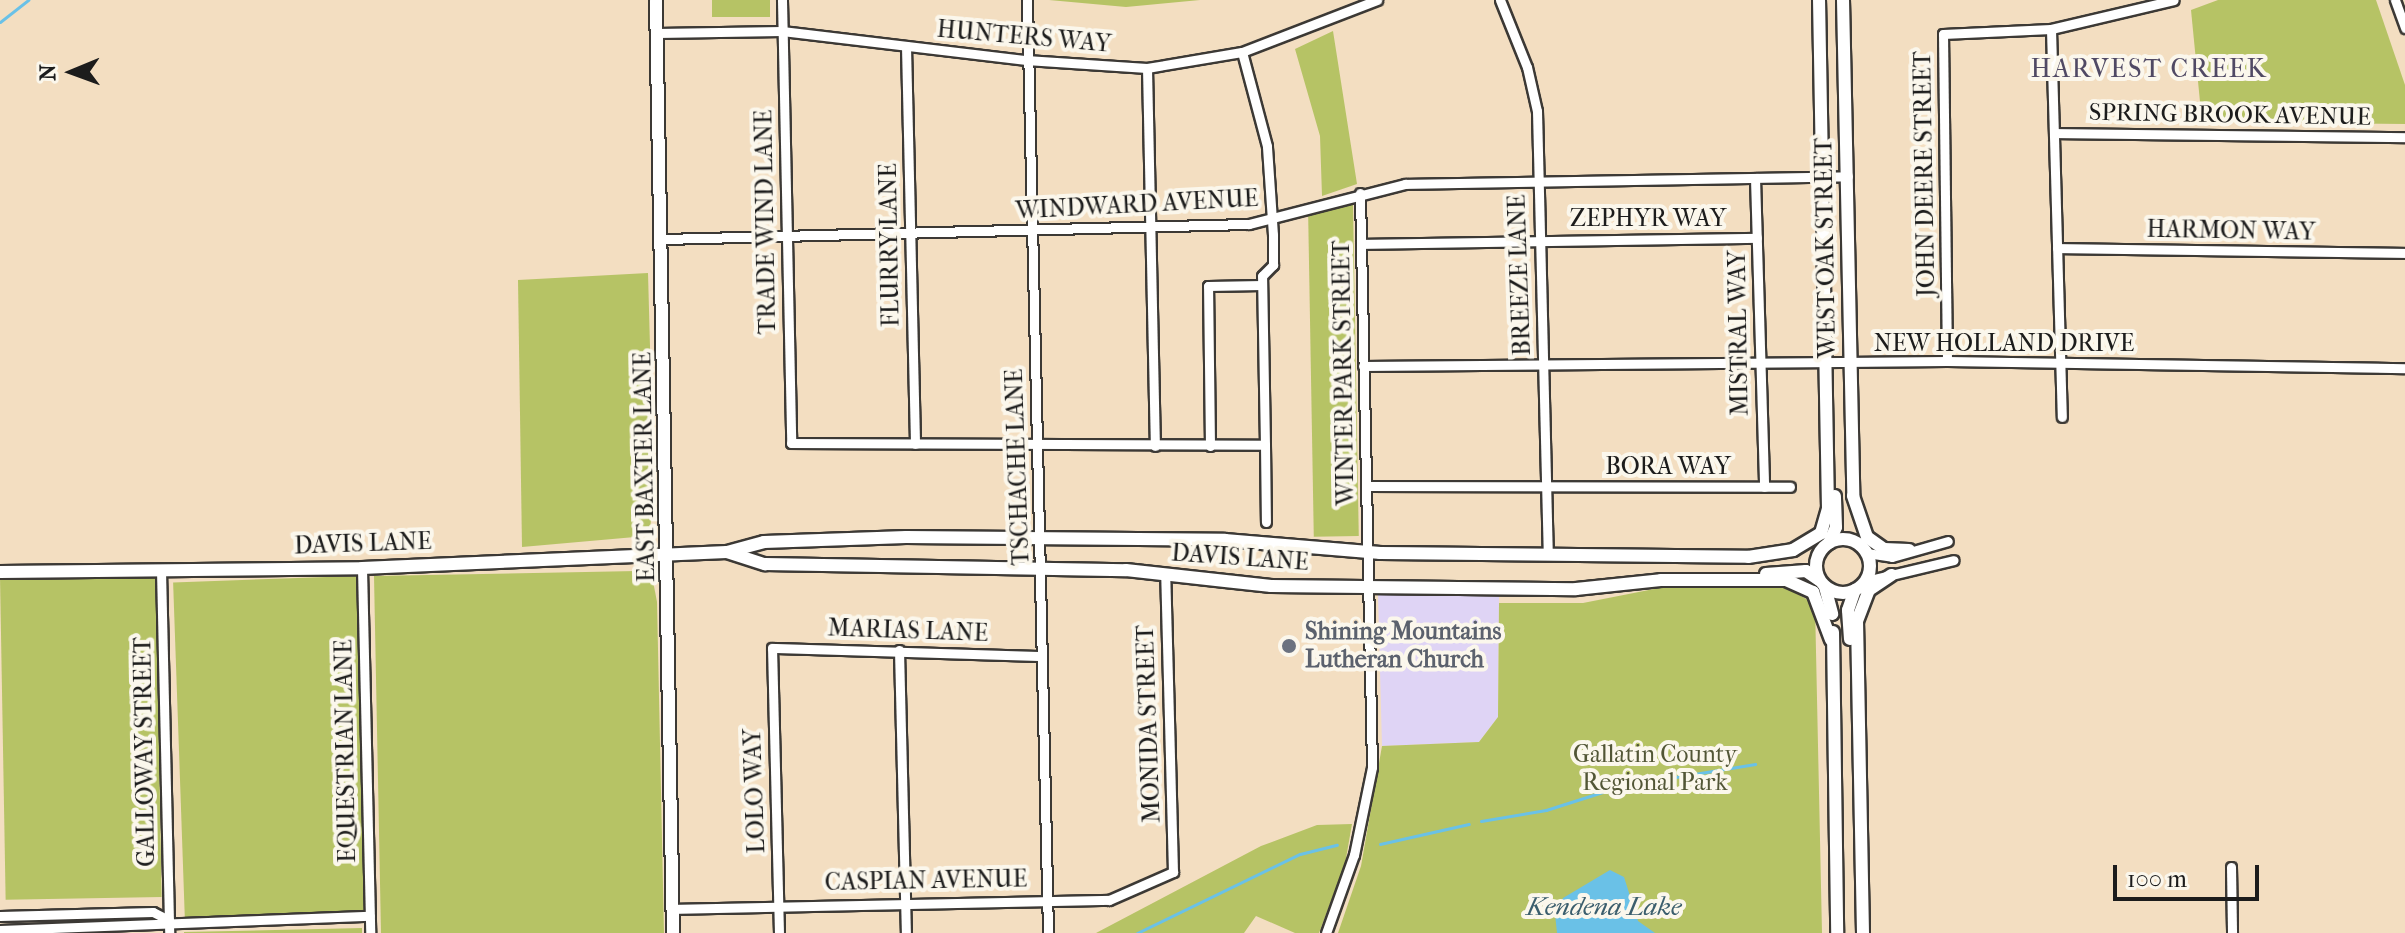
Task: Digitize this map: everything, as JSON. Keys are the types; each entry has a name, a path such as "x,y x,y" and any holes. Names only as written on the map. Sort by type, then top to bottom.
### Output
{"main road":[{"name":"EAST BAXTER LANE","path":"656,0 669,552 673,933"},
{"name":"WEST OAK STREET","path":"1819,0 1829,478"},
{"name":"WEST OAK STREET","path":"1843,0 1853,496"},
{"path":"1829,478 1836,527 1815,564 1822,584 1831,640 1837,933"},
{"path":"1748,557 1793,550 1814,539 1826,523 1829,478"},
{"path":"1752,579 1796,569 1842,594 1855,590 1866,581 1864,550 1852,526 1853,496"},
{"path":"1853,496 1867,537 1884,549 1909,550"},
{"name":"DAVIS LANE","path":"0,572 362,568 669,552 727,552 764,542 906,537 1225,540 1367,553 1748,557"},
{"path":"1748,557 1795,556 1845,539 1864,550"},
{"name":"DAVIS LANE","path":"727,552 765,564 1041,568 1165,575 1239,585 1576,589 1752,579"},
{"path":"1863,933 1856,670 1859,608 1869,590 1891,575"},
{"path":"1752,579 1790,580 1813,592 1831,640"},
{"path":"1855,590 1848,610 1856,670"}],"street":[{"name":"TRADE WIND LANE","path":"782,0 791,443 915,444"},
{"name":"TSCHACHE LANE","path":"1027,0 1048,933"},
{"name":"HUNTERS WAY","path":"657,33 782,31 1026,60 1147,68 1242,52 1377,0"},
{"name":"BREEZE LANE","path":"1500,0 1527,67 1537,111 1548,554"},
{"path":"2062,417 2051,29 2174,0"},
{"path":"2395,0 2405,28"},
{"name":"JOHN DEERE STREET","path":"1947,361 1943,34 2051,29"},
{"name":"FLURRY LANE","path":"906,46 915,444"},
{"path":"1242,52 1267,146 1271,219 1273,265 1262,276 1266,522"},
{"path":"1147,68 1155,446"},
{"name":"SPRING BROOK AVENUE","path":"2054,133 2405,137"},
{"name":"WINDWARD AVENUE","path":"663,239 1031,231 1271,219 1360,193 1405,184 1848,176"},
{"name":"MISTRAL WAY","path":"1755,178 1764,487"},
{"name":"WINTER PARK STREET","path":"1326,933 1354,855 1372,767 1360,193"},
{"name":"ZEPHYR WAY","path":"1361,244 1757,238"},
{"name":"HARMON WAY","path":"2057,248 2405,253"},
{"path":"1210,446 1208,286 1262,285"},
{"name":"NEW HOLLAND DRIVE","path":"1363,366 1947,361 2405,368"},
{"path":"915,444 1265,445"},
{"name":"BORA WAY","path":"1366,486 1790,487"},
{"path":"1864,550 1884,558 1948,541"},
{"path":"1866,581 1954,560"},
{"name":"EQUESTRIAN LANE","path":"362,568 370,933"},
{"name":"GALLOWAY STREET","path":"161,570 169,933"},
{"name":"MONIDA STREET","path":"1165,575 1173,872"},
{"name":"MARIAS LANE","path":"772,648 1042,656"},
{"name":"LOLO WAY","path":"772,648 779,933"},
{"path":"899,650 906,933"},
{"path":"2231,867 2232,933"},
{"name":"CASPIAN AVENUE","path":"673,909 1048,898 1109,900 1173,872"},
{"path":"0,916 153,912 169,920"},
{"path":"0,930 153,928 169,920 370,916"}],"shaded area":[{"path":"1378,594 1499,596 1498,717 1479,742 1382,746"}],"green space":[{"path":"712,0 770,0 770,17 712,17"},
{"path":"1049,0 1200,0 1126,7"},
{"path":"2218,0 2376,0 2405,85 2405,124 2202,122 2191,10"},
{"path":"1333,31 1357,184 1322,196 1320,136 1295,49"},
{"path":"1353,205 1359,536 1314,537 1308,206"},
{"path":"648,273 654,495 650,529 635,537 522,547 518,280"},
{"path":"637,571 653,581 657,602 664,933 381,933 374,576"},
{"path":"156,575 162,897 6,900 0,578"},
{"path":"356,576 368,911 185,917 173,582"},
{"name":"Gallatin County Regional Park","path":"1659,588 1787,588 1815,604 1822,933 1338,933 1361,866 1382,746 1479,742 1498,717 1499,603 1583,603"},
{"path":"1352,824 1345,864 1319,933 1295,933 1256,916 1244,933 1096,933 1261,846 1317,825"},
{"path":"362,928 362,933 184,933 184,932"}],"water":[{"name":"Kendena Lake","path":"1610,870 1624,877 1638,921 1655,933 1557,933 1555,914 1563,898"}],"waterway":[{"path":"0,22 28,0"},
{"path":"1481,821 1546,810 1621,786 1755,764"},
{"path":"1380,844 1469,824"},
{"path":"1137,933 1300,854 1337,845"}],"place":[{"name":"Shining Mountains Lutheran Church","path":"1289,646"}],"district":[{"name":"HARVEST CREEK","path":"2149,69"}]}
